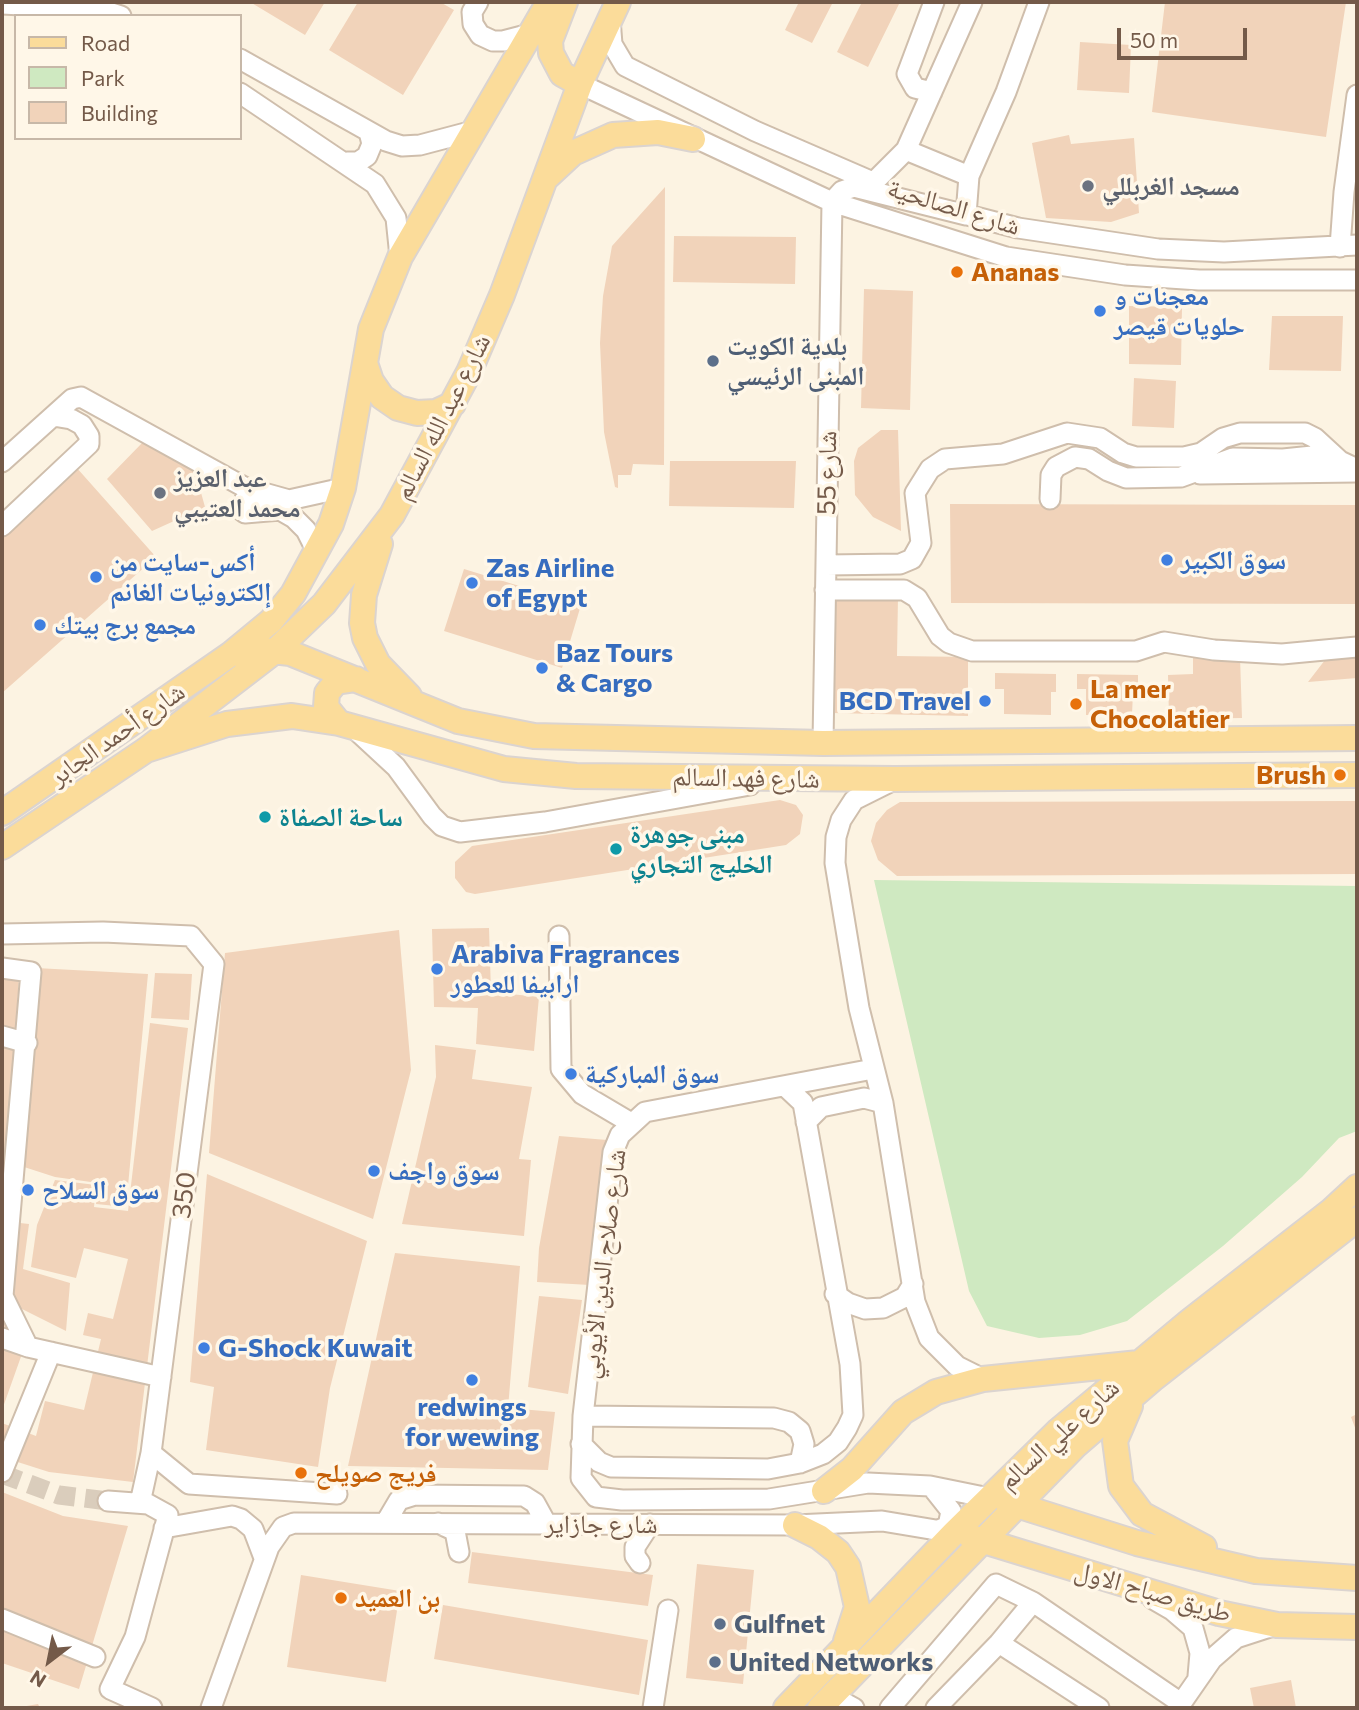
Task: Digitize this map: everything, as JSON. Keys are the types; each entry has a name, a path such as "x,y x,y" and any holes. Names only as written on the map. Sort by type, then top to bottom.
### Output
{"main road":[{"path":"231,654 271,621 293,594 317,552 343,488 372,329 400,257 549,2"},
{"path":"565,2 550,41 551,53 562,74 580,84"},
{"name":"شارع عبد الله السالم","path":"146,750 275,651 324,604 391,515 453,404 502,295 580,84 614,10"},
{"path":"541,184 573,153 613,135 658,132 694,139"},
{"path":"365,363 377,389 398,408 426,412 453,404"},
{"path":"391,515 364,595 364,630 371,652 386,673 430,710"},
{"name":"شارع فهد السالم","path":"231,654 275,651 306,658 430,710 481,727 546,737 822,743 1357,738"},
{"name":"شارع أحمد الجابر","path":"2,813 231,654"},
{"path":"344,724 326,707 327,693 336,682 356,679"},
{"name":"شارع فهد السالم","path":"146,750 251,719 292,716 344,724 464,759 530,773 895,779 1357,775"},
{"name":"شارع أحمد الجابر","path":"2,847 146,750"},
{"name":"شارع علي السالم","path":"826,1702 1147,1371 1357,1187"},
{"name":"شارع علي السالم","path":"786,1708 843,1649 946,1531 989,1498 1058,1431 1147,1371 1357,1219"},
{"path":"824,1491 852,1469 903,1412 936,1392 983,1379 1147,1371 1116,1431 1114,1452 1121,1486 1138,1510 1152,1521 1256,1571"},
{"name":"طريق صباح الاول","path":"989,1498 1137,1543 1256,1571 1357,1578"},
{"path":"795,1525 819,1537 838,1552 848,1567 857,1607 843,1649"},
{"name":"طريق صباح الاول","path":"946,1531 1219,1613 1277,1625 1357,1627"}],"street":[{"path":"478,2 472,12 472,24 480,35 493,41 503,41 530,34"},
{"path":"932,92 915,88 907,74 934,2"},
{"path":"873,183 906,150 972,2"},
{"path":"832,202 842,191 854,187 966,215 969,176 1006,92 1039,2"},
{"path":"2,4 99,9 115,14"},
{"name":"شارع الصالحية","path":"614,10 612,44 625,66 755,131 873,183 966,215 1067,237 1158,249 1224,252 1348,246"},
{"path":"242,60 369,132 402,146 436,143 473,131"},
{"name":"شارع الصالحية","path":"580,84 832,202 1006,257 1076,270 1199,280 1357,280"},
{"path":"242,94 347,162 375,184 387,199 400,237 400,257"},
{"path":"1348,246 1357,96"},
{"path":"347,162 358,162 367,156 372,144 369,132"},
{"path":"906,150 969,176"},
{"name":"شارع 55","path":"822,743 832,202"},
{"path":"2,463 72,399 90,399 213,471 261,492 289,500 343,488"},
{"path":"2,526 89,444 89,436 82,425 71,419 53,416"},
{"path":"826,565 900,564 912,559 921,543 915,494 923,476 945,459 1003,454 1079,432 1100,438 1123,453 1136,457 1192,456 1240,433 1310,435 1357,470"},
{"path":"1192,474 1233,458 1301,458 1332,454"},
{"path":"1050,499 1051,475 1056,467 1075,457 1089,459 1126,478 1357,470"},
{"path":"261,492 244,501 241,510 245,513 280,510 295,518 306,530 317,552"},
{"path":"825,590 904,590 917,598 940,636 972,651 1136,651 1164,642 1226,651 1282,654 1357,647"},
{"path":"344,724 396,767 442,826 460,832 545,822 789,778"},
{"path":"895,779 854,800 841,820 836,836 837,876 859,1008 883,1103 915,1302 929,1338 957,1366 983,1379"},
{"name":"350","path":"2,934 103,932 191,936 214,964 151,1453 140,1503"},
{"path":"559,936 562,1069 582,1094 631,1123"},
{"path":"2,968 31,972 27,1043 10,1106 2,1296 28,1347"},
{"path":"2,1036 27,1043"},
{"name":"شارع صلاح الدين الأيوبي","path":"596,1497 581,1478 581,1444 613,1152 620,1135 645,1112 873,1069"},
{"path":"581,1444 599,1462 611,1467 768,1469 800,1464 823,1454 838,1442 853,1415 853,1385 803,1102 787,1087"},
{"path":"806,1122 821,1107 864,1098 883,1103"},
{"path":"835,1294 866,1309 883,1308 905,1297 913,1284"},
{"path":"2,1338 28,1347 161,1377"},
{"path":"2,1472 51,1352"},
{"path":"583,1416 774,1418 789,1422 800,1432 804,1444 800,1464"},
{"path":"151,1453 189,1485 337,1494"},
{"path":"592,1524 596,1497 622,1500 769,1499 868,1483 932,1487 989,1498"},
{"path":"932,1487 951,1511 946,1531"},
{"path":"386,1522 399,1500 415,1494 524,1496 535,1503 546,1523"},
{"path":"108,1501 140,1503 168,1515 135,1637 110,1689 152,1708"},
{"path":"164,1528 232,1516 241,1519 253,1529 264,1558 211,1708"},
{"name":"شارع جازاير","path":"264,1558 283,1527 294,1523 795,1525 882,1521 946,1531"},
{"path":"434,1523 445,1524 455,1531 459,1552"},
{"path":"640,1563 635,1556 635,1547 650,1524"},
{"path":"890,1708 996,1584 1033,1602 1156,1700 1179,1706 1198,1676 1236,1638 1277,1625"},
{"path":"1134,1589 1171,1609 1193,1628 1200,1653 1198,1676"},
{"path":"936,1708 999,1643 1033,1602"},
{"path":"653,1708 668,1610"},
{"path":"2,1619 95,1657"},
{"path":"999,1643 1099,1708"},
{"path":"826,1702 854,1708"}],"green space":[{"path":"874,880 1357,886 1357,1131 1339,1138 1302,1177 1223,1246 1127,1321 1080,1335 1039,1338 987,1326 969,1291"}],"building":[{"path":"250,2 325,2 305,35"},
{"path":"358,2 440,2 454,10 403,95 329,50"},
{"path":"799,2 833,2 812,43 785,30"},
{"path":"862,2 900,2 868,67 837,52"},
{"path":"1165,2 1346,2 1326,137 1152,112"},
{"path":"1080,42 1131,45 1129,93 1077,90"},
{"name":"مسجد الغربللي","path":"1069,135 1071,144 1134,138 1139,213 1111,222 1046,218 1032,143"},
{"path":"665,187 664,465 633,464 631,475 618,475 618,488 615,487 604,432 600,343 603,296 612,246"},
{"path":"674,236 796,237 795,284 673,282"},
{"path":"864,289 913,291 910,410 861,408"},
{"path":"1129,306 1182,307 1181,365 1129,364"},
{"path":"1272,316 1343,316 1341,371 1269,370"},
{"path":"1134,378 1176,381 1174,428 1132,426"},
{"path":"881,430 898,430 901,531 873,517 855,495 854,461 858,448"},
{"name":"عبد العزيز محمد العتيبي","path":"143,442 195,471 205,507 152,531 107,479"},
{"path":"670,461 796,461 794,508 669,506"},
{"name":"مجمع برج بيتك","path":"76,467 156,557 2,693 2,533"},
{"path":"950,504 1357,505 1357,604 951,603"},
{"path":"464,569 581,605 562,668 444,631"},
{"path":"833,596 898,597 897,656 968,657 968,716 832,713"},
{"path":"1357,655 1357,678 1308,682 1325,660"},
{"path":"1240,657 1242,718 1169,719 1168,675 1193,674 1193,658"},
{"path":"995,673 1056,674 1056,692 1051,692 1051,715 1004,714 1004,689 995,689"},
{"path":"1077,674 1138,675 1138,692 1133,692 1132,715 1086,715 1086,689 1077,689"},
{"name":"مبنى جوهرة الخليج التجاري","path":"780,800 796,805 803,815 800,834 786,845 475,894 466,892 455,878 455,862 472,846"},
{"path":"1357,801 1357,874 897,876 878,860 871,841 876,823 887,810 900,802"},
{"path":"489,928 491,992 539,997 534,1051 476,1044 478,1008 434,1007 432,929"},
{"path":"399,930 411,1070 373,1219 209,1153 225,953"},
{"path":"36,968 148,974 126,1207 96,1204 98,1183 55,1177 21,1166"},
{"path":"155,973 192,974 189,1020 151,1018"},
{"path":"2,977 19,979 4,1195 2,1195"},
{"path":"150,1023 188,1028 133,1482 49,1472 2,1457 2,1423 36,1436 45,1401 84,1410 101,1339 83,1335 88,1313 113,1319 128,1259 84,1248 76,1278 31,1267 37,1225 55,1180 96,1185 94,1207 128,1211"},
{"path":"435,1045 476,1050 472,1079 532,1087 519,1159 531,1160 524,1236 402,1224 436,1077"},
{"path":"559,1136 607,1140 590,1285 537,1282 539,1248"},
{"path":"207,1174 367,1241 330,1388 318,1467 206,1450 214,1387 190,1382"},
{"path":"2,1221 29,1224 23,1269 70,1283 66,1331 2,1299"},
{"path":"395,1253 520,1266 508,1408 555,1412 548,1470 348,1466"},
{"path":"539,1296 582,1300 568,1394 528,1387"},
{"path":"2,1307 23,1351 2,1410"},
{"path":"1357,1414 1357,1433 1351,1417"},
{"path":"2,1492 63,1516 128,1526 79,1689 2,1663"},
{"path":"472,1552 653,1575 648,1606 468,1583"},
{"name":"Gulfnet","path":"697,1564 754,1570 743,1684 686,1678"},
{"path":"301,1575 400,1591 386,1682 287,1667"},
{"path":"443,1605 648,1640 639,1695 434,1659"},
{"path":"1291,1680 1296,1708 1254,1708 1250,1688"},
{"path":"38,1704 40,1708 21,1708 21,1707"}],"tunnel":[{"path":"2,1474 59,1495 108,1501"}],"place":[{"name":"مسجد الغربللي","path":"1088,186"},
{"name":"Ananas","path":"957,272"},
{"name":"معجنات و حلويات قيصر","path":"1100,311"},
{"name":"بلدية الكويت المبنى الرئيسي","path":"713,361"},
{"name":"عبد العزيز محمد العتيبي","path":"160,493"},
{"name":"سوق الكبير","path":"1167,560"},
{"name":"أكس-سايت من إلكترونيات الغانم","path":"96,577"},
{"name":"Zas Airline of Egypt","path":"472,583"},
{"name":"مجمع برج بيتك","path":"40,625"},
{"name":"Baz Tours & Cargo","path":"542,668"},
{"name":"BCD Travel","path":"985,701"},
{"name":"La mer Chocolatier","path":"1076,704"},
{"name":"Brush","path":"1340,775"},
{"name":"ساحة الصفاة","path":"265,817"},
{"name":"مبنى جوهرة الخليج التجاري","path":"616,849"},
{"name":"Arabiva Fragrances ارابيفا للعطور","path":"437,969"},
{"name":"سوق المباركية","path":"571,1074"},
{"name":"سوق واجف","path":"374,1171"},
{"name":"سوق السلاح","path":"28,1190"},
{"name":"G-Shock Kuwait","path":"204,1348"},
{"name":"redwings for wewing","path":"472,1380"},
{"name":"فريج صويلح","path":"301,1473"},
{"name":"بن العميد","path":"341,1598"},
{"name":"Gulfnet","path":"720,1624"},
{"name":"United Networks","path":"715,1662"}]}
